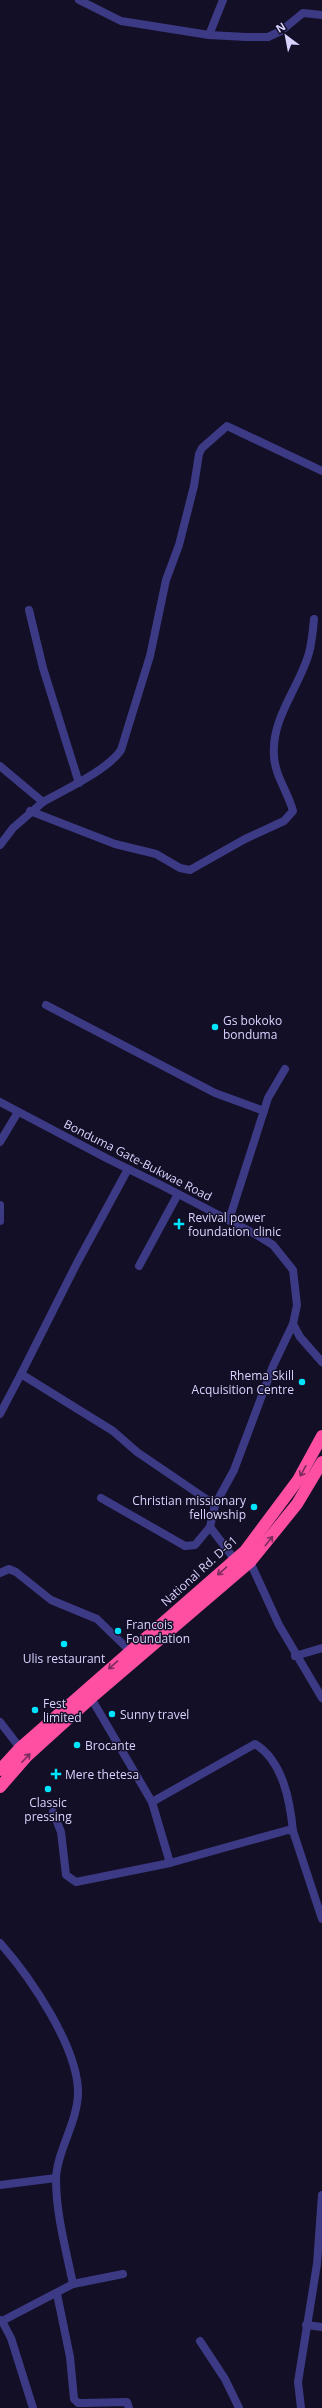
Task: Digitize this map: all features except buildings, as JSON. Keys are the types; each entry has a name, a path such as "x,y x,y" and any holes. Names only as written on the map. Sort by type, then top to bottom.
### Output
{"highway":[{"name":"National Rd. D-61","path":"0,1770 20,1748 245,1551 278,1509 298,1480 322,1436"},
{"path":"0,1787 27,1756 91,1698 250,1562 297,1504 322,1462"}],"street":[{"path":"79,0 121,21 209,35 268,37 281,31 303,14 322,15"},
{"path":"209,35 223,0"},
{"path":"0,845 30,811 42,802 79,783 116,757 121,750 150,656 166,580 179,545 202,448 228,426 322,471"},
{"path":"29,610 43,668 79,783"},
{"path":"30,811 115,844 156,854 180,868 190,870 245,839 284,821 293,811 290,797 276,772 274,756 275,733 309,654 314,619"},
{"path":"0,766 42,802"},
{"path":"46,1005 215,1093 264,1111"},
{"path":"229,1220 268,1098 286,1069"},
{"name":"Bonduma Gate-Bukwae Road","path":"0,1102 229,1220 273,1245 285,1258 292,1270 296,1287 297,1306 293,1324 273,1366 234,1470 215,1505 210,1527"},
{"path":"0,1142 18,1112"},
{"path":"0,1414 77,1263 128,1169"},
{"path":"139,1266 178,1194"},
{"path":"0,1205 0,1221"},
{"path":"293,1324 300,1337 322,1362"},
{"path":"21,1374 100,1422 137,1452 215,1505"},
{"path":"101,1498 185,1546 195,1545 210,1527 235,1560"},
{"path":"250,1562 263,1593 295,1656 322,1698"},
{"path":"0,1573 9,1569 16,1572 51,1600 97,1619 130,1651"},
{"path":"295,1656 322,1648"},
{"path":"91,1698 152,1802 170,1863"},
{"path":"0,1722 20,1748"},
{"path":"152,1802 255,1744 266,1751 290,1798 293,1830 322,1919"},
{"path":"53,1812 61,1832 66,1875 76,1882 170,1863 288,1830 293,1830"},
{"path":"0,1943 16,1962 46,2005 63,2039 76,2075 78,2095 56,2178 62,2228 72,2284"},
{"path":"0,2185 56,2178"},
{"path":"301,2408 298,2382 317,2264 322,2194"},
{"path":"33,2408 13,2344 1,2320 56,2294 72,2284 123,2274"},
{"path":"56,2294 70,2358 74,2399 78,2403 127,2402 129,2408"},
{"path":"306,2325 322,2327"},
{"path":"200,2341 225,2379 239,2408"}],"place":[{"name":"Gs bokoko bonduma","path":"215,1027"},
{"name":"Revival power foundation clinic","path":"179,1224"},
{"name":"Rhema Skill Acquisition Centre","path":"302,1382"},
{"name":"Christian missionary fellowship","path":"254,1507"},
{"name":"Francois Foundation","path":"118,1631"},
{"name":"Ulis restaurant","path":"64,1644"},
{"name":"Fest limited","path":"35,1710"},
{"name":"Sunny travel","path":"112,1714"},
{"name":"Brocante","path":"77,1745"},
{"name":"Mere thetesa","path":"56,1774"},
{"name":"Classic pressing","path":"48,1789"}]}
